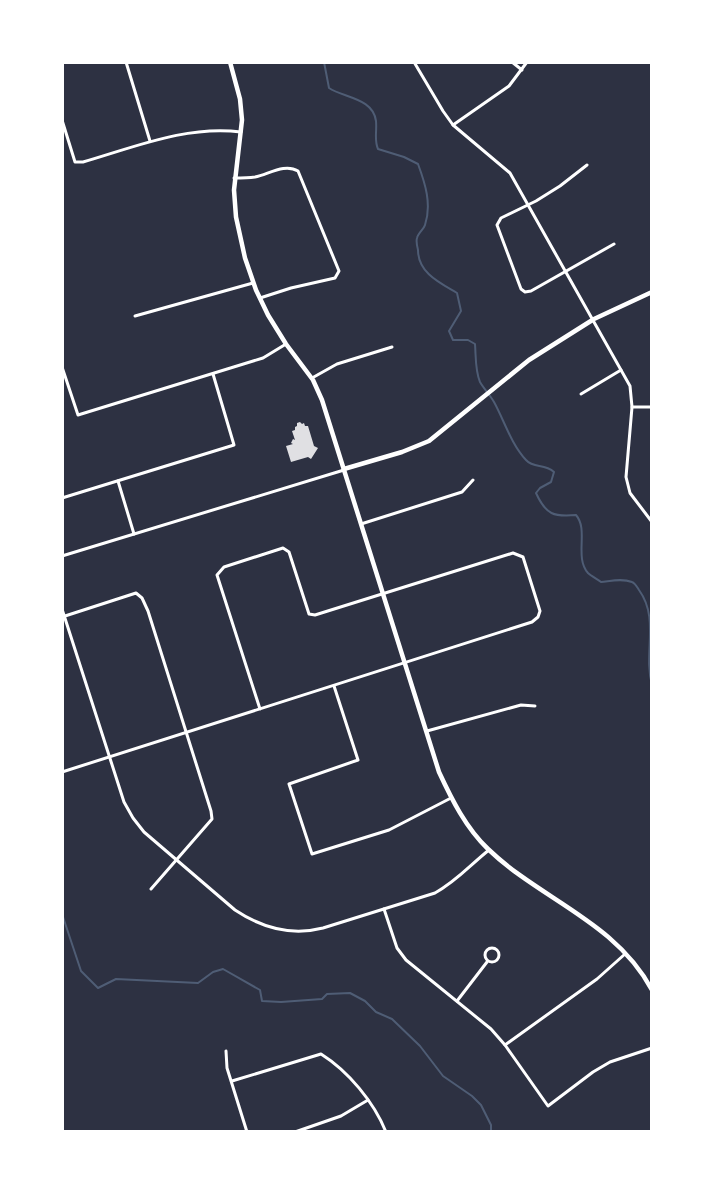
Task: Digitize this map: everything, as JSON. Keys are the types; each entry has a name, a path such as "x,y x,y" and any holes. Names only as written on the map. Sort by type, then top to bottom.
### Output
{"street":[{"path":"126,62 150,141"},
{"path":"230,62 240,99 242,132 234,178 235,202 239,234 253,283 286,344 312,378 322,400 440,772 451,798 469,827 489,850 512,869 609,936 646,978 652,990"},
{"path":"414,62 443,111 453,124 510,173 594,319 630,386 632,407 626,477 630,493 652,522"},
{"path":"512,62 522,70"},
{"path":"453,124 509,86 528,62"},
{"path":"62,120 75,162 83,162 150,141 215,130 242,132"},
{"path":"587,165 560,186 529,205 501,218 497,225 521,289 525,292 531,291 614,244"},
{"path":"234,178 255,177 286,168 293,168 298,171 338,271 335,278 291,288 260,298"},
{"path":"134,316 253,283"},
{"path":"62,556 402,452 429,441 528,360 594,319 652,292"},
{"path":"62,367 78,415 263,358 286,344"},
{"path":"312,378 344,361 392,347"},
{"path":"582,394 621,370"},
{"path":"62,498 234,445 213,374"},
{"path":"632,407 652,408"},
{"path":"361,524 462,492 473,480"},
{"path":"118,481 134,534"},
{"path":"62,772 260,710 532,622 538,617 540,611 523,558 513,552 315,615 308,614 289,552 283,548 224,567 217,575 260,710"},
{"path":"65,616 136,594 142,598 148,611 212,819 151,889"},
{"path":"62,609 124,802 133,818 144,832 248,919 276,929 310,932 435,893 450,885 489,850"},
{"path":"334,686 358,760 289,784 312,854 389,830 451,798"},
{"path":"427,731 521,705 535,706"},
{"path":"384,909 397,948 406,960 490,1029 505,1045 548,1106 593,1072 610,1062 652,1048"},
{"path":"490,948 497,950 498,959 494,962 487,962 485,952 490,948"},
{"path":"505,1045 597,979 625,954"},
{"path":"457,1001 487,962"},
{"path":"226,1051 227,1068 247,1132"},
{"path":"232,1081 321,1054 335,1063 368,1100 386,1132"},
{"path":"295,1132 341,1116 368,1100"}],"building":[{"path":"300,422 308,426 314,446 318,448 311,459 308,457 291,462 286,446 293,444 291,443 293,439 295,440 292,431 295,430 297,423"}],"waterway":[{"path":"324,62 329,88 364,103 374,113 378,149 404,157 418,164 428,201 425,225 417,239 419,258 431,276 457,293 461,311 449,331 453,340 468,340 475,344 476,368 480,382 494,402 521,454 529,463 554,472 551,482 540,488 536,493 547,510 556,515 576,515 580,521 582,559 588,573 601,582 620,580 632,582 639,590 649,613 649,661 652,685"},
{"path":"62,914 81,971 98,988 116,979 198,983 213,972 223,969 260,990 262,1001 281,1002 322,999 327,994 350,993 365,1001 376,1012 392,1019 420,1046 443,1076 472,1096 481,1105 491,1125 491,1132"}]}
